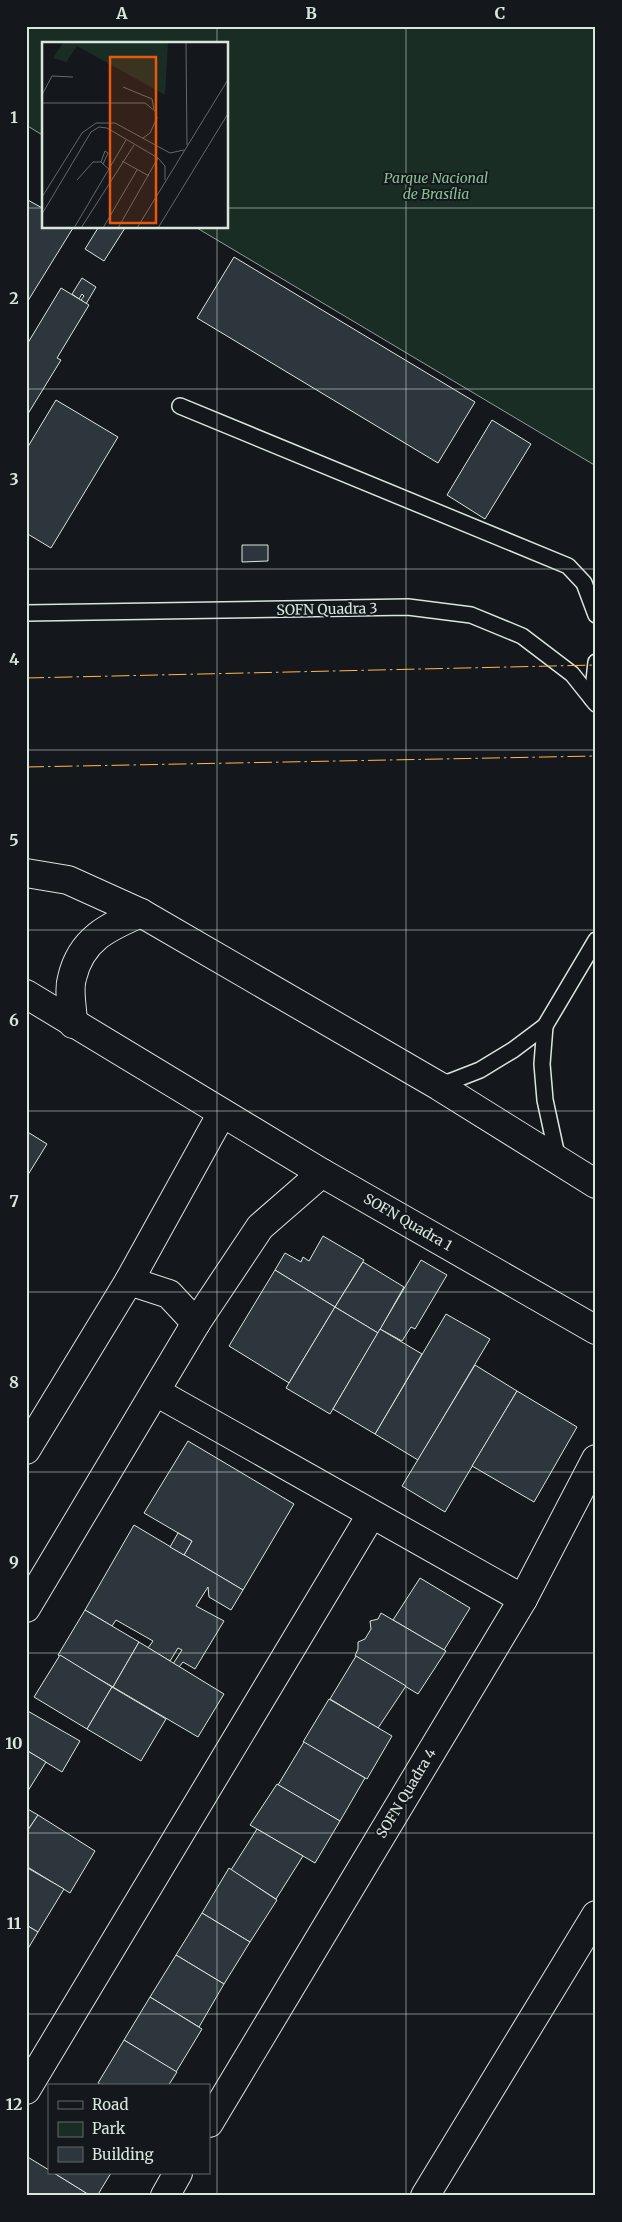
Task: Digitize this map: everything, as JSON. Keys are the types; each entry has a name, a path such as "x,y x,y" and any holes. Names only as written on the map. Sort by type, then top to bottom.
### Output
{"main road":[{"path":"26,873 68,880 141,913 439,1086 596,1184"},
{"path":"73,1024 71,979 86,946 109,926 141,913"},
{"name":"SOFN Quadra 1","path":"26,994 322,1173 592,1320"},
{"path":"26,1450 128,1281 222,1113"},
{"path":"26,1608 196,1323 260,1227 322,1173"},
{"path":"128,1281 169,1294 184,1307 196,1323"},
{"path":"156,1392 371,1515 523,1599"},
{"name":"SOFN Quadra 4","path":"210,2121 523,1599 593,1470"},
{"path":"26,2090 371,1515"},
{"path":"425,2196 596,1915"},
{"path":"165,2196 177,2174"}],"lane":[{"path":"180,406 568,566 584,583 596,615"},
{"name":"SOFN Quadra 3","path":"26,612 408,608 471,615 522,636 572,674 594,701"},
{"path":"594,701 596,662"},
{"path":"439,1086 480,1070 545,1026 596,940"},
{"path":"545,1026 542,1064 545,1100 558,1160"}],"green space":[{"name":"Parque Nacional de Brasília","path":"26,26 596,26 596,466 199,229 229,229 229,42 42,42 42,135 26,125"}],"building":[{"path":"26,199 42,208 42,229 72,229 26,304"},
{"path":"97,229 124,229 104,261 85,249"},
{"path":"234,257 475,402 438,463 197,318"},
{"path":"82,278 96,287 86,304 81,300 84,296 82,294 79,299 72,294"},
{"path":"61,288 89,305 57,358 61,360 26,417 26,346"},
{"path":"56,400 118,437 51,548 26,533 26,450"},
{"path":"492,420 531,444 485,519 447,495"},
{"path":"242,545 268,545 268,561 242,562"},
{"path":"26,1131 47,1144 26,1178"},
{"path":"323,1236 364,1260 335,1307 275,1270 285,1253 301,1262 303,1257 309,1261"},
{"path":"421,1260 447,1275 415,1329 411,1327 402,1341 380,1329"},
{"path":"363,1262 404,1287 378,1333 335,1307"},
{"path":"275,1270 335,1307 289,1383 229,1346"},
{"path":"335,1307 378,1333 330,1414 286,1388"},
{"path":"446,1314 490,1339 418,1460 375,1434"},
{"path":"380,1329 422,1354 375,1434 333,1409"},
{"path":"475,1365 517,1391 445,1512 402,1486"},
{"path":"517,1391 577,1427 534,1502 472,1466"},
{"path":"188,1441 294,1504 243,1590 184,1555 192,1541 144,1513"},
{"path":"134,1525 243,1590 231,1610 209,1597 208,1587 196,1606 224,1621 195,1669 183,1662 179,1667 173,1664 182,1650 178,1648 170,1661 148,1648 153,1641 116,1620 112,1626 85,1610"},
{"path":"178,1533 192,1541 184,1555 170,1547"},
{"path":"420,1578 470,1608 444,1650 393,1620"},
{"path":"85,1610 139,1642 113,1687 58,1655"},
{"path":"381,1613 446,1651 418,1694 355,1656 358,1642 365,1639 371,1629 370,1621 378,1619"},
{"path":"139,1642 224,1694 198,1737 113,1687"},
{"path":"60,1655 112,1687 87,1729 34,1697"},
{"path":"356,1656 406,1686 378,1728 330,1699"},
{"path":"112,1687 166,1719 141,1761 87,1729"},
{"path":"329,1699 392,1736 367,1779 303,1742"},
{"path":"26,1710 80,1741 62,1772 26,1750"},
{"path":"304,1742 365,1778 340,1821 278,1785"},
{"path":"26,1750 46,1762 26,1794"},
{"path":"277,1784 340,1821 315,1863 250,1825"},
{"path":"26,1808 38,1815 26,1833"},
{"path":"38,1815 95,1851 70,1893 26,1866 26,1833"},
{"path":"257,1829 303,1856 276,1899 231,1870"},
{"path":"26,1867 64,1889 38,1932 26,1925"},
{"path":"229,1868 277,1900 250,1942 202,1913"},
{"path":"202,1913 250,1942 224,1984 176,1955"},
{"path":"26,1925 38,1932 26,1952"},
{"path":"176,1955 224,1984 199,2027 150,1997"},
{"path":"150,1997 202,2029 176,2072 124,2040"},
{"path":"124,2040 177,2072 169,2084 98,2083"},
{"path":"26,2156 48,2169 48,2174 56,2174 91,2196 26,2196"},
{"path":"56,2174 110,2174 97,2196 91,2196"}],"power":[{"path":"26,678 596,665"},
{"path":"26,767 596,756"}]}
